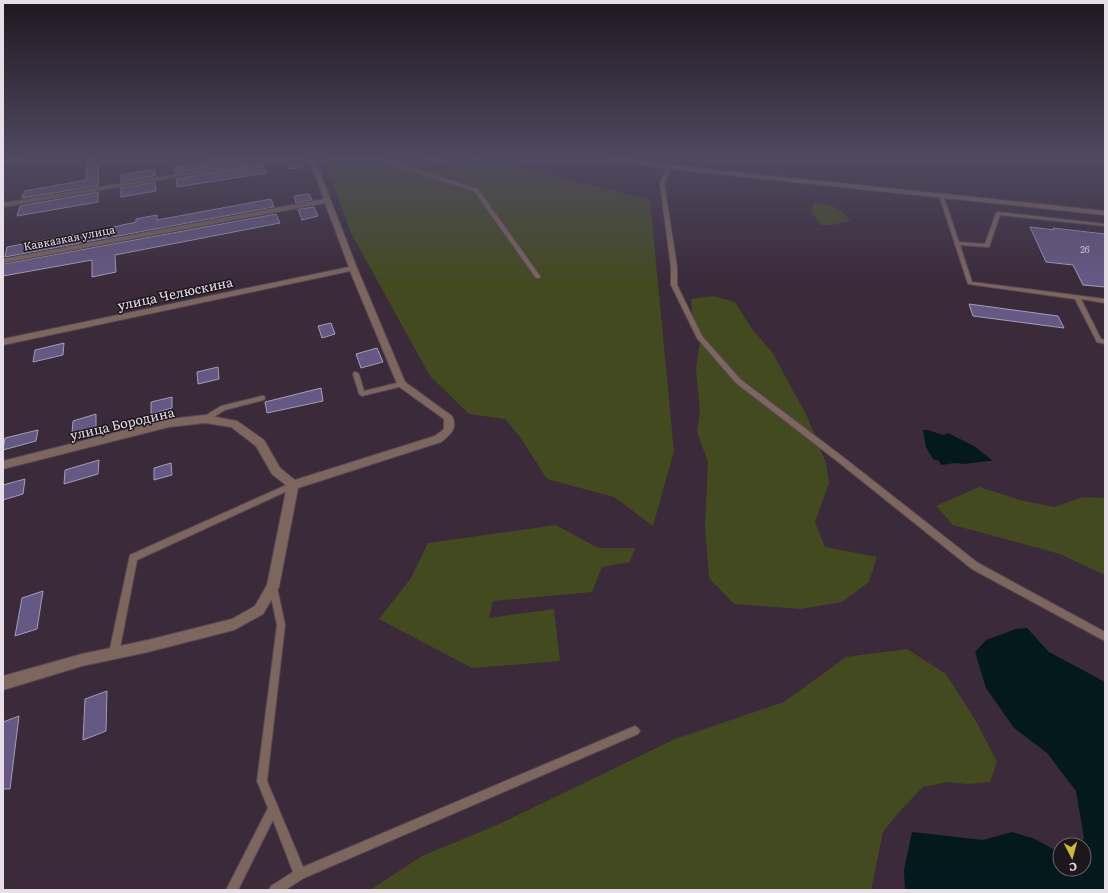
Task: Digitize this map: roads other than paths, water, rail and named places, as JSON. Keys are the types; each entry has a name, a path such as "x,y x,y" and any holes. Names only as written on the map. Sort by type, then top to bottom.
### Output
{"street":[{"path":"3,205 41,199"},
{"path":"974,199 1105,213"},
{"path":"3,683 82,660 148,646 234,624 259,610 273,587 293,486 438,439 449,430 449,418 401,384 353,268 328,200"},
{"name":"Кавказкая улица","path":"3,261 328,200"},
{"name":"улица Челюскина","path":"3,342 353,268"},
{"name":"улица Бородина","path":"3,465 169,423 205,419 234,424 260,443 276,471 293,486"}],"lane":[{"path":"482,199 538,277"},
{"path":"664,199 674,267 674,285 699,337 738,381 840,459 975,566 1105,637"},
{"path":"942,199 970,283 1105,300"},
{"path":"957,243 986,246 998,213 1105,225"},
{"path":"1077,297 1099,341 1105,342"},
{"path":"356,374 362,394 401,384"},
{"path":"205,419 224,408 262,398"},
{"path":"114,653 133,558 293,486"},
{"path":"273,587 281,625 262,781 300,874"},
{"path":"275,890 300,874 635,731"},
{"path":"232,890 273,808"}]}
